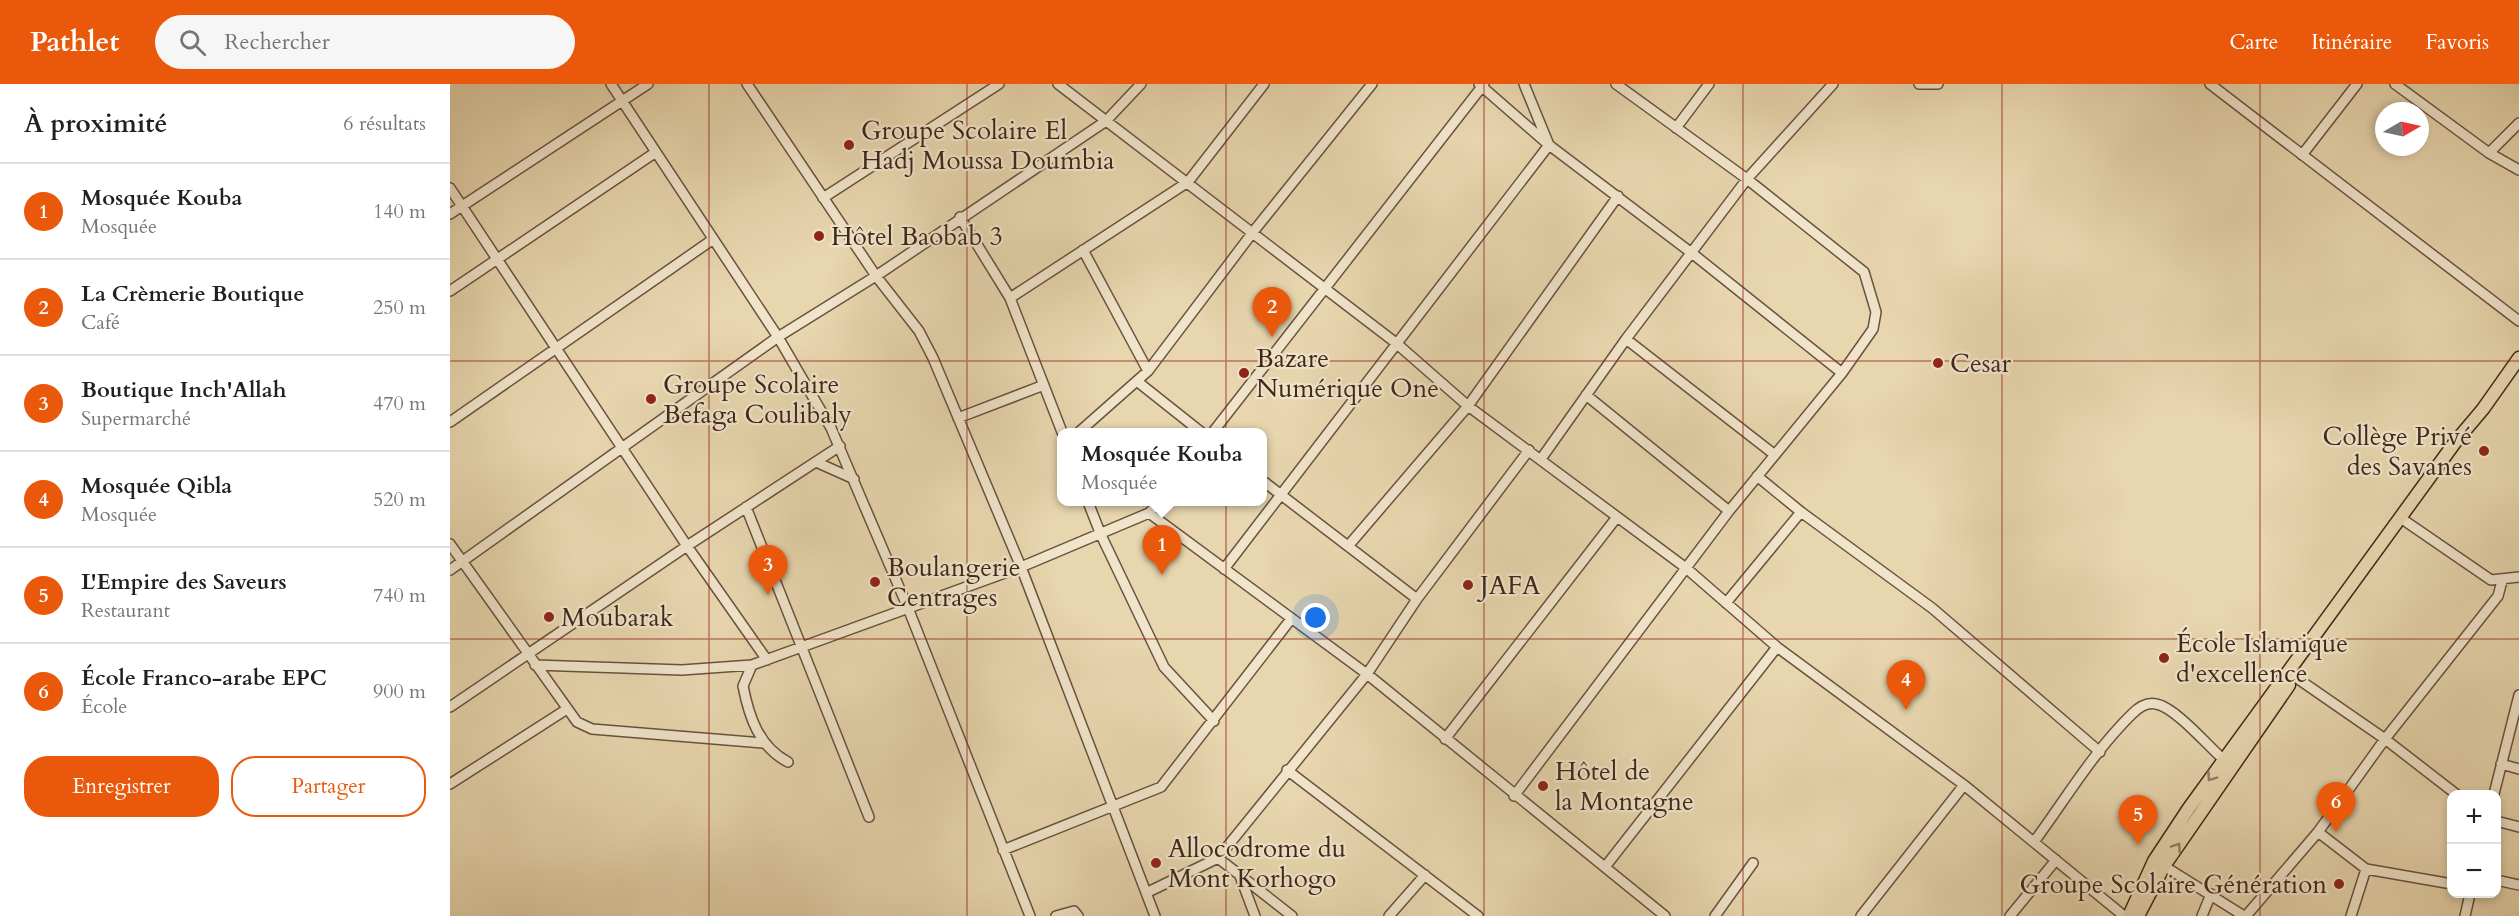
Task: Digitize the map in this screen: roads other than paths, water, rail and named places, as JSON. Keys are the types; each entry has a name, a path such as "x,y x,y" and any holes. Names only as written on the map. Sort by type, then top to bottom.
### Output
{"main road":[{"path":"2129,916 2154,861 2223,759 2291,674 2405,521 2519,358"},
{"path":"2138,916 2164,866 2291,674 2456,441 2483,409"}],"street":[{"path":"611,84 778,337 840,446 908,608 1030,916"},
{"path":"450,214 648,84"},
{"path":"747,84 876,276 918,331 933,358 1021,567 1155,916"},
{"path":"823,198 999,84"},
{"path":"1058,84 1396,343 1468,406 1686,568 1777,647 1964,785 2124,916"},
{"path":"450,570 778,337 876,276 960,217 1106,121 1142,84"},
{"path":"1011,298 1188,182 1264,84"},
{"path":"1084,428 1148,371 1253,232 1372,84"},
{"path":"1524,84 1549,145"},
{"path":"1514,796 1729,511 1842,373 1873,329 1876,312 1864,272 1747,179 1616,84"},
{"path":"1676,128 1709,84"},
{"path":"1541,459 1626,339 1693,254 1747,179 1833,84"},
{"path":"1919,84 1938,84"},
{"path":"2210,84 2519,321"},
{"path":"2302,155 2357,84"},
{"path":"2395,84 2489,153 2519,170"},
{"path":"1216,428 1482,85 1549,145 1693,254 1842,373"},
{"path":"2489,153 2519,123"},
{"path":"1224,568 1549,145"},
{"path":"450,291 656,152"},
{"path":"450,188 687,546 767,660"},
{"path":"1349,545 1468,406 1618,196"},
{"path":"960,217 1011,298 1060,428"},
{"path":"450,422 712,240"},
{"path":"1083,250 1148,371"},
{"path":"1626,339 1775,455"},
{"path":"1138,382 1196,428"},
{"path":"958,418 1044,385"},
{"path":"1586,395 1729,511"},
{"path":"450,707 687,546 840,446"},
{"path":"1146,893 1218,858 1367,674 1417,599 1529,450"},
{"path":"816,462 854,479"},
{"path":"1757,476 1801,512 1932,608 2100,752"},
{"path":"1267,484 1417,599"},
{"path":"1091,506 1101,535 1164,667 1214,721"},
{"path":"535,665 682,670 753,665 1021,567 1101,535 1149,513 1155,506"},
{"path":"746,507 869,817"},
{"path":"1726,603 1801,512"},
{"path":"1149,513 1367,674 1514,796 1665,916"},
{"path":"1445,739 1617,517"},
{"path":"2405,521 2491,580 2502,581 2519,577"},
{"path":"450,544 577,722 592,729 763,743"},
{"path":"2164,866 2245,916 2318,832 2385,739 2498,596 2502,581"},
{"path":"1003,850 1161,787 1292,619"},
{"path":"1605,867 1777,647"},
{"path":"753,665 743,686 763,743 775,755 788,762"},
{"path":"2291,674 2385,739 2450,790"},
{"path":"2495,790 2517,712 2519,695"},
{"path":"2034,842 2100,752 2132,714 2145,705 2157,704 2169,710 2223,759"},
{"path":"450,784 567,709"},
{"path":"2501,764 2519,769"},
{"path":"1287,770 1478,916"},
{"path":"1861,916 1964,785"},
{"path":"2501,822 2519,827"},
{"path":"2318,832 2366,869 2447,883"},
{"path":"1218,858 1292,916"},
{"path":"2010,916 2056,860"},
{"path":"1715,916 1754,863"},
{"path":"2351,916 2366,869"},
{"path":"1239,874 1255,916"},
{"path":"1389,916 1425,875"},
{"path":"2501,881 2519,885"},
{"path":"2202,916 2211,894"},
{"path":"2464,916 2469,898"},
{"path":"1056,916 1074,910 1078,916"}],"place":[{"name":"Groupe Scolaire El Hadj Moussa Doumbia","path":"849,145"},
{"name":"Hôtel Baobab 3","path":"819,236"},
{"name":"La Crèmerie Boutique","path":"1272,337"},
{"name":"Cesar","path":"1938,363"},
{"name":"Bazare Numérique One","path":"1244,373"},
{"name":"Groupe Scolaire Befaga Coulibaly","path":"651,399"},
{"name":"Collège Privé des Savanes","path":"2484,451"},
{"name":"Mosquée Kouba","path":"1162,575"},
{"name":"Boulangerie Centrages","path":"875,582"},
{"name":"JAFA","path":"1468,585"},
{"name":"Boutique Inch'Allah","path":"768,595"},
{"name":"Moubarak","path":"549,617"},
{"name":"École Islamique d'excellence","path":"2164,658"},
{"name":"Mosquée Qibla","path":"1906,710"},
{"name":"Hôtel de la Montagne","path":"1543,786"},
{"name":"École Franco-arabe EPC","path":"2336,832"},
{"name":"L'Empire des Saveurs","path":"2138,845"},
{"name":"Allocodrome du Mont Korhogo","path":"1156,863"},
{"name":"Groupe Scolaire Génération","path":"2339,884"}]}
